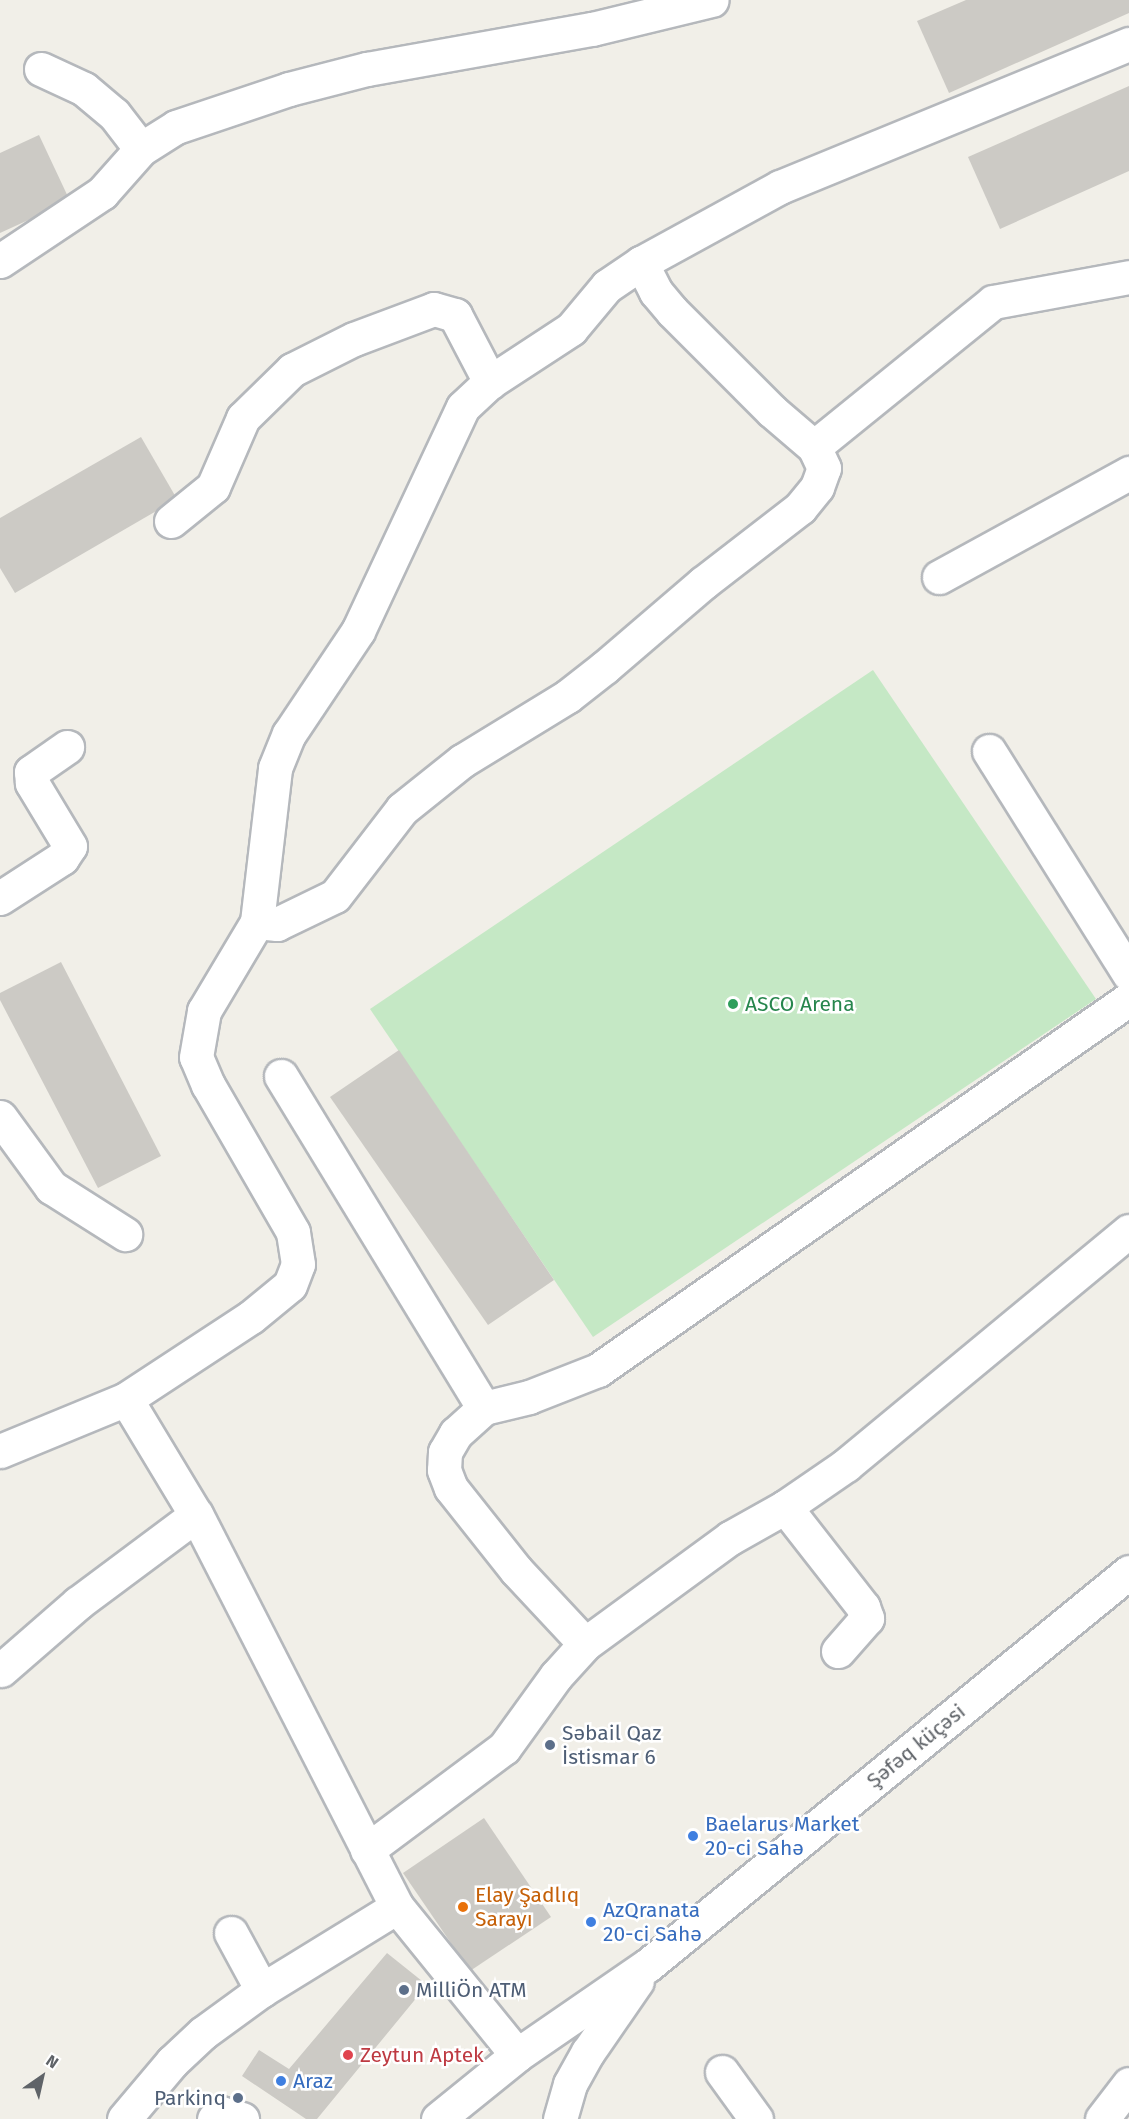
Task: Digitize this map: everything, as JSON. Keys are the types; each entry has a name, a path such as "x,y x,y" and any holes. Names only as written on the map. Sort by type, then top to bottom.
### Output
{"street":[{"path":"0,261 102,193 141,149 176,127 289,89 367,69 592,29 712,0"},
{"path":"0,1451 126,1399 251,1317 290,1285 298,1264 293,1232 208,1085 196,1057 196,1038 204,1011 257,922 275,768 289,734 358,632 463,407 490,382 571,329 607,286 641,263 780,187 1129,44"},
{"path":"41,69 84,89 114,114 141,149"},
{"path":"257,922 277,924 335,896 402,809 462,761 568,696 800,508 817,487 824,468 814,447 772,411 672,311 656,292 641,263"},
{"path":"814,447 993,302 1129,277"},
{"path":"171,521 213,487 243,418 292,370 354,339 434,309 455,315 490,382"},
{"path":"939,577 1129,473"},
{"path":"0,898 62,858 70,846 32,783 31,772 67,747"},
{"path":"989,751 1129,974"},
{"path":"585,1644 516,1570 451,1488 444,1470 445,1452 456,1433 483,1408 529,1397 598,1370 1129,999"},
{"path":"281,1076 483,1408"},
{"path":"0,1117 51,1187 125,1234"},
{"path":"367,1850 504,1748 556,1676 585,1644 730,1538 786,1507 846,1465 1129,1231"},
{"path":"126,1399 196,1515 397,1907 517,2055"},
{"path":"786,1507 863,1607 867,1618 838,1651"},
{"path":"1,1670 78,1603 196,1515"},
{"name":"Şəfəq küçəsi","path":"648,1965 1129,1572"},
{"path":"124,2119 172,2062 262,1990 397,1907"},
{"path":"231,1933 262,1990"},
{"path":"438,2119 517,2055 648,1965"},
{"path":"560,2119 570,2084 588,2052 648,1965"},
{"path":"722,2072 756,2119"},
{"path":"1102,2119 1129,2084"},
{"path":"214,2119 221,2113 242,2119"}],"green space":[{"name":"ASCO Arena","path":"873,670 1096,999 593,1337 370,1009"}],"building":[{"path":"966,0 1129,0 1129,13 949,93 917,21"},
{"path":"1129,86 1129,171 1000,229 968,157"},
{"path":"39,135 70,201 0,233 0,153"},
{"path":"141,437 177,499 15,593 0,568 0,518"},
{"path":"61,962 161,1156 98,1188 0,1000 0,993"},
{"path":"399,1050 554,1280 488,1325 330,1097"},
{"path":"484,1818 551,1917 470,1971 403,1873"},
{"path":"387,1953 427,1985 317,2119 306,2119 242,2076 259,2050 289,2069"}],"place":[{"name":"ASCO Arena","path":"733,1004"},
{"name":"Səbail Qaz İstismar 6","path":"550,1745"},
{"name":"Baelarus Market 20-ci Sahə","path":"693,1836"},
{"name":"Elay Şadlıq Sarayı","path":"463,1907"},
{"name":"AzQranata 20-ci Sahə","path":"591,1922"},
{"name":"MilliÖn ATM","path":"404,1990"},
{"name":"Zeytun Aptek","path":"348,2055"},
{"name":"Araz","path":"281,2081"},
{"name":"Parkinq","path":"238,2098"}]}
